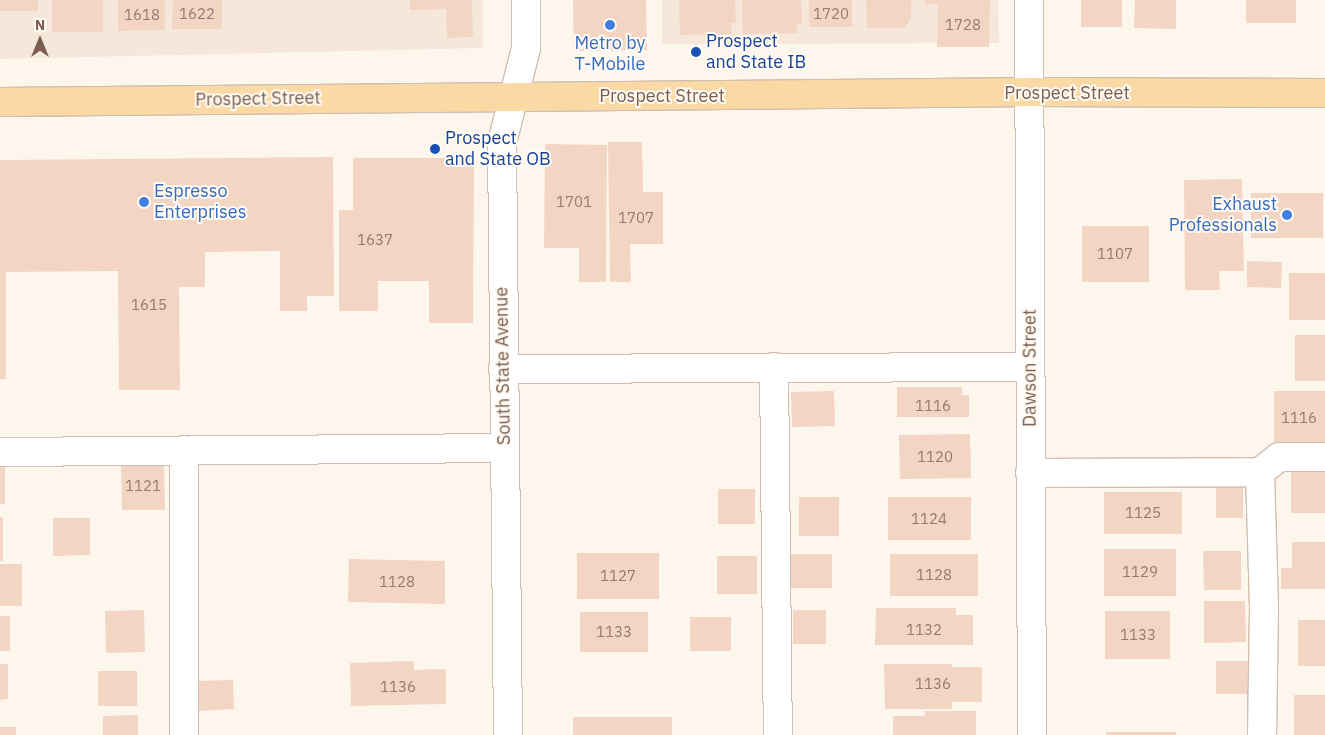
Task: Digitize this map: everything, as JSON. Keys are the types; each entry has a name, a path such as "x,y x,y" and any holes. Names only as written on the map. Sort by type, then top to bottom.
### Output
{"main road":[{"name":"Prospect Street","path":"0,102 1030,92 1325,93"}],"street":[{"name":"South State Avenue","path":"508,735 502,143 526,48 526,0"},
{"name":"Dawson Street","path":"1030,0 1032,735"},
{"path":"774,367 778,735"},
{"path":"503,369 1030,367"},
{"path":"0,452 504,448"},
{"path":"184,450 184,735"},
{"path":"1030,473 1260,472 1279,457 1325,457"},
{"path":"1260,472 1264,610 1262,735"}],"shaded area":[{"path":"0,0 483,0 483,48 0,59"},
{"path":"662,0 998,0 999,43 662,44"}],"building":[{"path":"0,0 38,0 38,11 0,11"},
{"path":"52,0 103,0 103,32 52,32"},
{"path":"118,0 165,0 165,30 118,31"},
{"path":"173,0 222,0 222,29 172,29"},
{"path":"410,0 472,0 473,37 447,38 446,9 410,10"},
{"name":"Metro by T-Mobile","path":"573,0 646,0 647,50 574,51"},
{"path":"679,0 735,0 736,23 731,23 732,34 680,35"},
{"path":"742,0 801,0 802,24 797,24 797,33 743,34"},
{"path":"809,0 852,0 852,27 809,27"},
{"path":"866,0 913,0 911,2 911,18 905,28 867,28"},
{"path":"925,0 990,0 989,47 937,47 938,4 925,4"},
{"path":"1081,0 1122,0 1122,27 1081,27"},
{"path":"1135,0 1176,0 1176,29 1134,28"},
{"path":"1246,0 1296,0 1296,23 1246,23"},
{"path":"608,142 642,142 643,192 663,192 663,244 630,244 631,282 610,282"},
{"path":"545,144 607,145 606,282 579,282 579,248 544,248"},
{"path":"333,157 334,296 307,296 307,311 280,311 280,251 205,252 205,287 179,287 180,390 119,390 118,271 6,272 6,379 0,379 0,160"},
{"path":"353,158 474,158 473,323 429,323 429,281 378,281 378,311 339,311 339,210 353,210"},
{"path":"1242,179 1244,271 1219,271 1220,290 1185,290 1184,180"},
{"name":"Exhaust Professionals","path":"1251,193 1323,193 1323,238 1251,238"},
{"path":"1082,226 1149,226 1149,282 1082,282"},
{"path":"1247,261 1282,262 1281,288 1247,287"},
{"path":"1289,273 1325,273 1325,320 1289,320"},
{"path":"1295,335 1325,335 1325,381 1295,381"},
{"path":"897,387 962,387 962,395 969,395 969,417 897,417"},
{"path":"834,391 835,426 792,427 791,392"},
{"path":"1274,391 1325,391 1325,446 1274,446"},
{"path":"970,434 971,478 900,479 899,435"},
{"path":"0,457 5,457 5,504 0,504"},
{"path":"121,462 164,462 165,510 122,510"},
{"path":"1291,468 1325,468 1325,513 1291,513"},
{"path":"1216,487 1243,487 1243,518 1216,518"},
{"path":"718,489 755,489 755,524 718,524"},
{"path":"1104,492 1182,492 1182,534 1104,534"},
{"path":"799,497 839,497 839,536 799,536"},
{"path":"888,497 971,497 971,540 888,540"},
{"path":"0,517 3,517 3,561 0,561"},
{"path":"53,518 90,518 90,555 53,556"},
{"path":"1292,542 1325,542 1325,589 1281,589 1281,568 1292,568"},
{"path":"1104,549 1176,549 1176,596 1104,596"},
{"path":"1203,551 1241,551 1241,590 1204,590"},
{"path":"577,553 659,553 659,599 577,599"},
{"path":"790,554 832,554 832,588 790,588"},
{"path":"890,554 978,554 978,596 890,596"},
{"path":"717,556 757,556 757,594 717,594"},
{"path":"349,559 445,561 445,604 348,602"},
{"path":"0,564 22,564 22,606 0,606"},
{"path":"1204,601 1245,601 1246,642 1204,643"},
{"path":"876,608 956,608 956,615 973,615 973,645 875,645"},
{"path":"144,610 145,652 106,653 105,611"},
{"path":"793,610 826,610 826,644 793,644"},
{"path":"1105,611 1170,611 1170,659 1105,659"},
{"path":"580,612 648,612 648,652 580,652"},
{"path":"0,616 10,616 10,651 0,651"},
{"path":"690,617 731,617 731,651 690,651"},
{"path":"1298,620 1325,620 1325,666 1298,666"},
{"path":"414,661 414,670 446,669 446,704 351,706 350,663"},
{"path":"1216,661 1249,661 1249,694 1216,694"},
{"path":"0,664 8,664 8,699 0,700"},
{"path":"884,664 952,664 952,667 982,667 982,702 952,702 952,709 885,709"},
{"path":"98,671 137,671 137,706 98,706"},
{"path":"233,680 234,709 199,711 198,681"},
{"path":"1294,695 1325,695 1325,735 1294,735"},
{"path":"925,711 976,711 976,735 893,735 893,716 925,716"},
{"path":"138,715 138,735 103,735 103,716"},
{"path":"573,717 672,717 672,735 573,735"},
{"path":"0,727 16,727 16,735 0,735"},
{"path":"1106,732 1176,732 1176,735 1106,735"}],"place":[{"name":"Metro by T-Mobile","path":"610,25"},
{"name":"Prospect and State IB","path":"696,52"},
{"name":"Prospect and State OB","path":"435,149"},
{"name":"Espresso Enterprises","path":"144,202"},
{"name":"Exhaust Professionals","path":"1287,215"}]}
